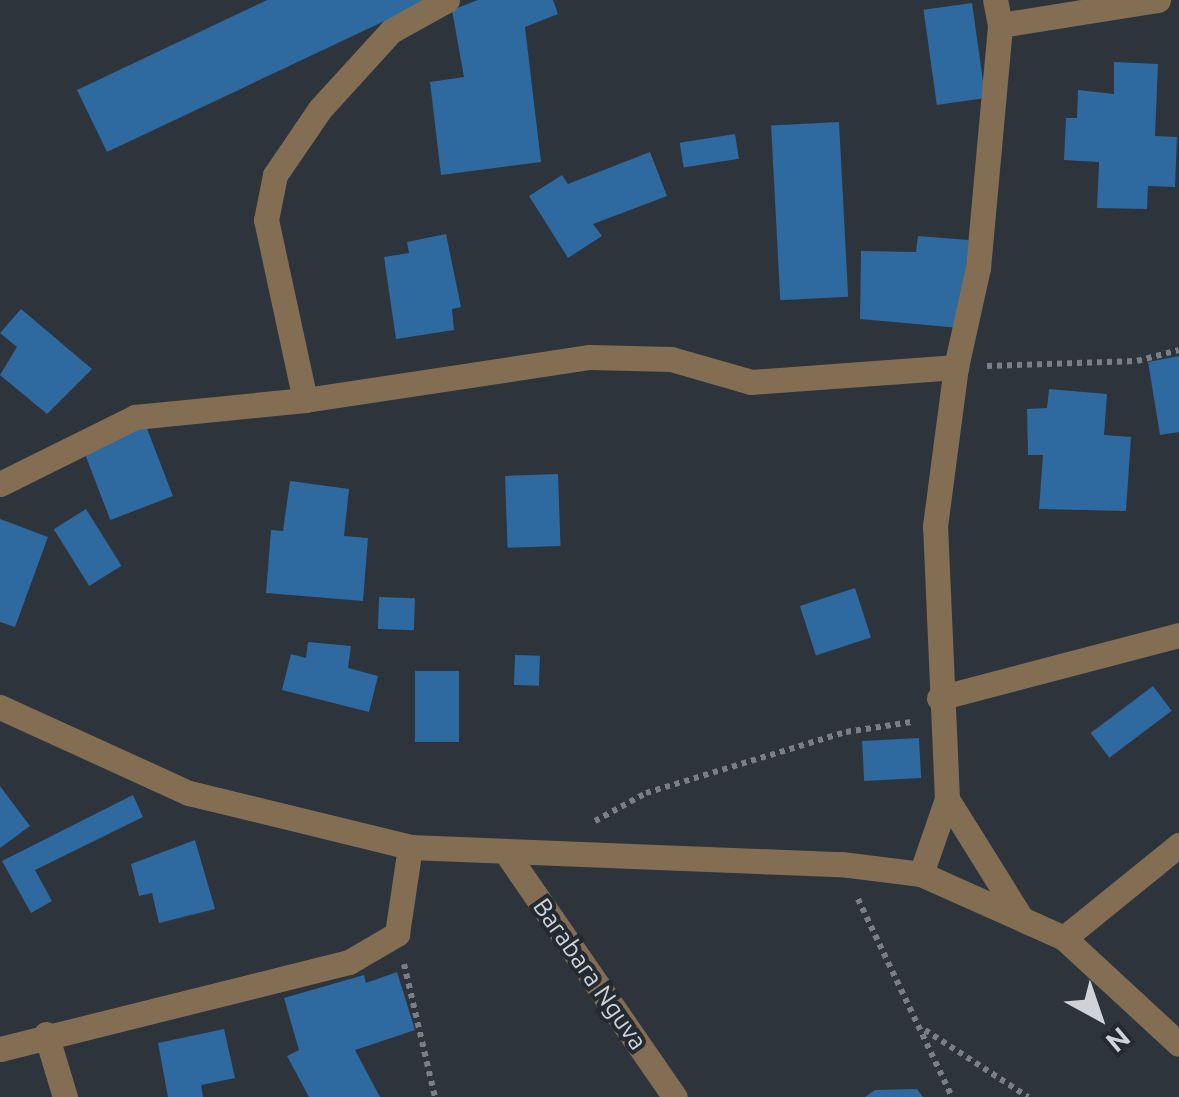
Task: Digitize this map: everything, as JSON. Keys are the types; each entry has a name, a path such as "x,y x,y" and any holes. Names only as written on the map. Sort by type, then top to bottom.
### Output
{"street":[{"path":"304,400 266,220 276,175 320,109 390,30 447,0"},
{"path":"921,874 946,799 935,526 956,367 978,268 997,12 1158,0"},
{"path":"0,484 135,417 304,400 590,358 671,359 751,382 956,367"},
{"path":"940,708 1179,635"},
{"path":"0,707 189,793 410,847 841,864 921,874 1064,938 1179,1044"},
{"path":"946,799 1021,918"},
{"path":"0,1049 46,1034 349,962 396,934 410,847"},
{"path":"1064,938 1177,850"},
{"name":"Barabara Nguva","path":"505,852 674,1097"},
{"path":"46,1034 65,1097"}],"path":[{"path":"956,367 1137,361 1179,350"},
{"path":"540,851 646,793 846,732 940,708"},
{"path":"841,864 952,1097"},
{"path":"396,934 436,1097"},
{"path":"922,1028 1028,1097"}],"building":[{"path":"267,0 429,0 107,152 77,90"},
{"path":"478,0 553,0 558,14 525,27 541,162 441,175 430,82 464,77 452,10"},
{"path":"972,3 985,98 937,105 923,10"},
{"path":"1114,62 1158,64 1155,136 1177,137 1175,187 1148,186 1147,209 1097,208 1099,162 1064,160 1066,118 1077,118 1078,90 1114,94"},
{"path":"839,122 848,297 780,300 771,126"},
{"path":"735,134 739,159 684,167 680,143"},
{"path":"650,152 667,196 593,224 602,236 568,258 529,196 562,175 568,184"},
{"path":"446,234 461,307 452,309 454,330 396,339 384,257 409,253 407,242"},
{"path":"918,236 969,240 960,328 860,319 861,251 916,252"},
{"path":"21,309 92,369 47,414 0,375 17,347 0,333"},
{"path":"1179,356 1179,432 1160,435 1148,362"},
{"path":"1049,389 1107,394 1104,435 1131,437 1126,511 1039,509 1043,455 1028,455 1027,409 1047,408"},
{"path":"146,426 173,496 110,520 83,450"},
{"path":"558,474 561,546 508,548 505,476"},
{"path":"290,481 349,489 344,536 368,538 363,601 266,593 271,530 283,531"},
{"path":"86,509 122,566 89,586 54,529"},
{"path":"0,519 48,537 15,627 0,622"},
{"path":"855,588 871,637 816,655 800,606"},
{"path":"379,597 415,598 414,630 378,629"},
{"path":"308,642 351,646 348,668 378,676 369,712 282,690 291,654 306,658"},
{"path":"515,655 540,656 539,686 514,685"},
{"path":"415,671 459,671 459,742 415,742"},
{"path":"1153,686 1172,711 1109,758 1091,733"},
{"path":"919,738 921,778 864,781 862,741"},
{"path":"0,786 30,826 0,848"},
{"path":"133,795 143,817 35,870 52,901 31,913 2,861"},
{"path":"195,840 215,909 159,923 152,893 139,896 131,864"},
{"path":"397,972 415,1030 355,1050 380,1097 309,1097 287,1056 299,1050 284,998 364,975 366,983"},
{"path":"224,1029 235,1078 201,1085 203,1097 168,1097 158,1043"},
{"path":"917,1089 923,1097 865,1097 875,1090"}]}
